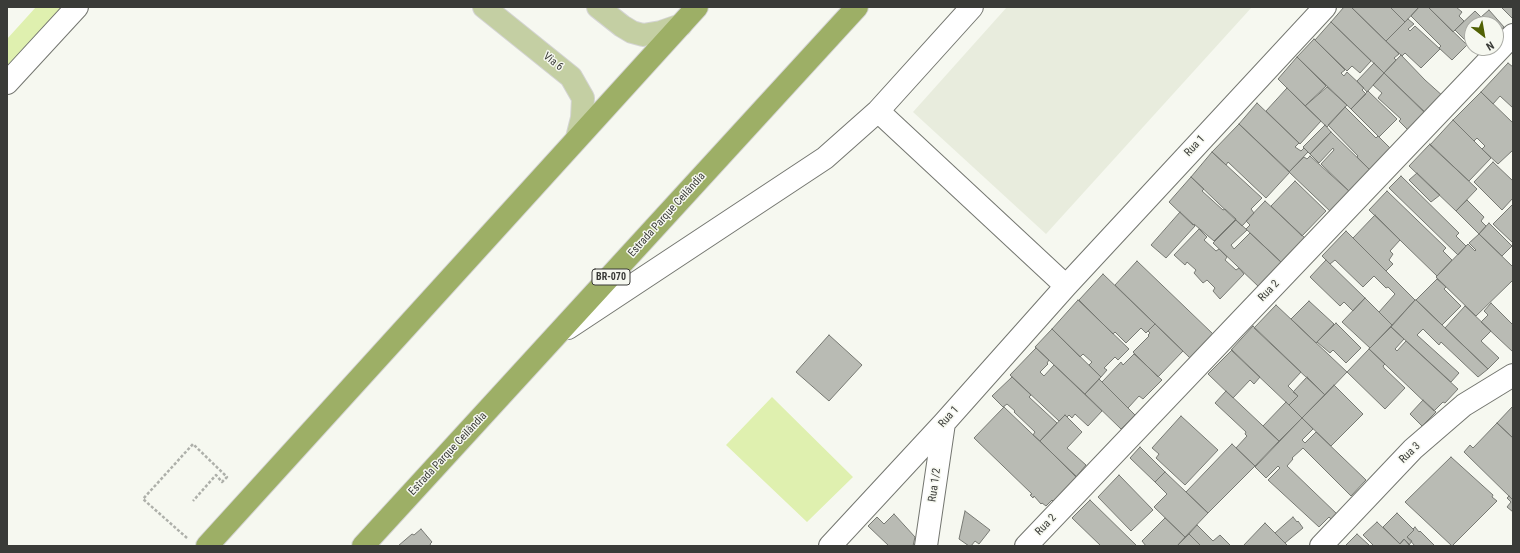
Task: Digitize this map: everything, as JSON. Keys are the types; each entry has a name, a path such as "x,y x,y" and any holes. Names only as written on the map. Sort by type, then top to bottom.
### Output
{"highway":[{"path":"198,543 577,138 697,7"},
{"name":"Estrada Parque Ceilândia","path":"363,546 857,7"}],"main road":[{"name":"Via 6","path":"484,7 572,77 583,98 582,118 577,138"},
{"path":"598,7 622,26 632,32 643,35 661,32 681,26"}],"street":[{"path":"7,84 77,7"},
{"path":"557,336 825,158 878,111 972,7"},
{"name":"Rua 1","path":"830,546 944,423 1066,286 1325,7"},
{"name":"Rua 2","path":"1026,546 1513,35"},
{"path":"878,111 1066,286"},
{"name":"Rua 3","path":"1321,546 1419,444 1464,405 1513,375"},
{"name":"Rua 1/2","path":"926,546 944,423"}],"path":[{"path":"193,501 216,475 222,482 227,476 193,444 143,498 198,543"}],"shaded area":[{"path":"1007,7 1252,7 1046,234 913,112"}],"green space":[{"path":"36,7 65,7 7,70 7,39"},
{"path":"772,397 853,477 807,522 726,445"}],"building":[{"path":"1344,7 1351,7 1399,54 1394,58 1396,60 1384,73 1331,22"},
{"path":"1351,7 1390,7 1405,22 1386,41"},
{"path":"1390,7 1419,7 1405,22"},
{"path":"1419,7 1428,7 1464,42 1464,48 1452,60 1439,48 1441,46 1411,16"},
{"path":"1428,7 1456,7 1462,12 1459,16 1464,21 1453,32"},
{"path":"1513,7 1513,19 1502,8"},
{"path":"1489,10 1494,16 1482,16"},
{"path":"1475,11 1480,16 1470,16"},
{"path":"1408,19 1414,24 1408,29 1410,31 1415,26 1440,49 1421,68 1405,53 1402,56 1386,41"},
{"path":"1464,21 1464,39 1455,30"},
{"path":"1331,22 1371,61 1360,73 1352,66 1347,71 1315,40"},
{"path":"1314,39 1345,70 1341,73 1344,76 1347,72 1364,88 1362,90 1366,94 1351,109 1297,57"},
{"path":"1401,55 1444,97 1427,114 1384,73"},
{"path":"1297,57 1326,86 1305,106 1278,79"},
{"path":"1374,63 1384,73 1367,92 1357,81"},
{"path":"1508,63 1513,67 1513,108 1500,96 1493,104 1481,92"},
{"path":"1384,73 1426,114 1409,131 1399,121 1401,119 1378,98 1382,93 1373,85"},
{"path":"1327,87 1347,105 1327,127 1305,106"},
{"path":"1287,88 1321,121 1300,144 1266,111"},
{"path":"1368,91 1397,119 1379,137 1351,109"},
{"path":"1481,92 1513,123 1513,150 1498,164 1482,149 1485,146 1477,138 1474,141 1453,120"},
{"path":"1257,103 1299,143 1295,147 1301,151 1304,148 1308,152 1289,172 1239,124"},
{"path":"1345,107 1376,138 1378,136 1392,150 1371,171 1328,125"},
{"path":"1453,120 1491,158 1469,181 1430,145"},
{"path":"1239,124 1290,172 1266,198 1228,162 1226,165 1212,152"},
{"path":"1325,125 1331,132 1310,154 1303,147"},
{"path":"1331,132 1370,170 1350,192 1321,164 1334,150 1333,148 1319,163 1310,154"},
{"path":"1430,144 1477,189 1456,211 1409,166"},
{"path":"1212,152 1262,198 1251,209 1254,213 1242,226 1191,177"},
{"path":"1310,156 1350,192 1332,213 1289,172 1304,157 1307,159"},
{"path":"1493,162 1513,181 1513,198 1502,210 1474,182"},
{"path":"1417,173 1440,195 1431,202 1409,180"},
{"path":"1401,176 1459,233 1456,236 1466,246 1458,255 1389,188"},
{"path":"1191,177 1204,189 1202,191 1223,210 1225,209 1236,219 1214,241 1194,224 1193,225 1169,202"},
{"path":"1295,181 1326,211 1302,236 1271,206"},
{"path":"1387,191 1446,248 1443,251 1452,260 1437,276 1369,210"},
{"path":"1467,200 1484,217 1481,221 1486,226 1479,234 1456,211"},
{"path":"1265,201 1305,238 1282,263 1246,229 1250,225 1246,221"},
{"path":"1513,204 1513,243 1493,224"},
{"path":"1180,212 1195,226 1166,258 1151,245"},
{"path":"1375,215 1400,240 1390,251 1393,254 1389,260 1393,264 1386,271 1353,238"},
{"path":"1236,220 1247,230 1231,245 1234,249 1250,233 1282,263 1259,287 1213,243"},
{"path":"1489,223 1512,246 1502,256 1479,234"},
{"path":"1199,229 1207,237 1204,240 1216,251 1219,249 1227,257 1225,260 1236,270 1239,268 1244,274 1220,299 1213,291 1215,288 1207,280 1203,283 1194,273 1196,270 1187,262 1185,265 1174,255"},
{"path":"1346,231 1415,300 1392,325 1379,312 1395,294 1388,287 1386,288 1374,276 1363,287 1335,260 1330,264 1322,256"},
{"path":"1479,234 1513,267 1513,280 1476,316 1436,277 1468,244 1475,251 1476,250 1469,243"},
{"path":"1326,260 1365,298 1353,311 1344,302 1340,306 1310,277"},
{"path":"1137,261 1213,334 1190,358 1115,285"},
{"path":"1103,274 1155,324 1146,333 1141,328 1126,343 1115,332 1113,334 1079,300"},
{"path":"1437,279 1446,287 1444,289 1461,306 1442,325 1416,300"},
{"path":"1365,298 1392,325 1370,348 1342,322"},
{"path":"1078,300 1129,349 1118,360 1115,357 1104,368 1107,370 1101,377 1089,365 1092,362 1083,354 1080,357 1052,329"},
{"path":"1415,300 1488,369 1478,377 1441,342 1439,345 1423,329 1417,335 1459,373 1451,382 1391,327"},
{"path":"1309,301 1334,324 1316,343 1291,319"},
{"path":"1491,303 1513,325 1513,352 1481,322 1488,315 1484,311"},
{"path":"1276,305 1347,372 1325,395 1254,328"},
{"path":"1465,306 1491,331 1481,341 1499,358 1488,369 1445,328"},
{"path":"1336,323 1361,348 1346,363 1333,350 1330,353 1317,342"},
{"path":"1155,324 1183,351 1158,377 1133,352 1149,336 1148,335 1150,333 1148,331"},
{"path":"1253,326 1301,372 1288,386 1298,396 1289,405 1231,350"},
{"path":"1391,327 1404,339 1395,349 1397,351 1406,341 1458,389 1445,403 1443,402 1434,411 1369,349"},
{"path":"1052,329 1101,377 1085,394 1035,347"},
{"path":"829,335 862,365 829,401 796,372"},
{"path":"1036,348 1049,360 1047,363 1048,364 1040,372 1044,376 1054,365 1102,411 1088,426 1075,414 1072,418 1069,415 1067,417 1065,415 1059,421 1010,375"},
{"path":"1369,349 1385,364 1383,366 1384,368 1405,388 1385,409 1347,372"},
{"path":"1232,350 1260,377 1254,384 1250,380 1233,398 1208,374"},
{"path":"1134,354 1162,380 1143,399 1139,396 1128,408 1102,382 1121,362 1123,365"},
{"path":"1012,377 1031,395 1029,397 1057,423 1040,441 1033,435 1035,432 1014,412 1015,411 1007,404 1003,407 992,396"},
{"path":"1307,377 1325,395 1302,418 1289,405 1298,396 1293,392"},
{"path":"1099,379 1135,415 1121,429 1085,394"},
{"path":"1334,385 1363,414 1331,446 1302,418"},
{"path":"1226,391 1279,441 1255,466 1236,448 1247,436 1245,434 1246,432 1215,403"},
{"path":"1423,400 1436,412 1422,426 1410,414"},
{"path":"1286,402 1302,418 1279,441 1263,426"},
{"path":"1513,406 1513,438 1497,423"},
{"path":"1004,407 1077,477 1046,506 1042,503 1041,504 1034,496 1033,498 1030,495 1032,494 974,438"},
{"path":"1065,415 1082,432 1067,448 1086,465 1076,477 1040,441"},
{"path":"1181,416 1218,450 1185,485 1156,458 1159,454 1152,448"},
{"path":"1302,418 1313,429 1302,440 1305,443 1316,432 1366,480 1351,496 1303,448 1292,458 1293,459 1287,466 1338,515 1333,521 1329,517 1319,527 1268,480 1280,468 1278,466 1266,478 1255,467"},
{"path":"1497,423 1513,438 1513,500 1464,452 1470,445 1473,448"},
{"path":"1232,444 1255,466 1208,513 1186,492"},
{"path":"1140,447 1165,472 1155,482 1130,458"},
{"path":"1451,457 1493,495 1492,497 1497,501 1452,546 1405,502"},
{"path":"1165,472 1208,513 1185,537 1154,507 1167,494 1155,482"},
{"path":"1119,475 1153,510 1131,531 1098,497"},
{"path":"1509,496 1513,500 1513,512 1507,507 1511,502 1507,498"},
{"path":"1090,500 1137,546 1101,546 1072,518"},
{"path":"965,511 990,530 979,544 975,541 971,546 969,546 959,539"},
{"path":"1397,513 1414,530 1407,537 1412,541 1409,545 1404,539 1400,544 1383,527"},
{"path":"894,514 915,537 913,546 889,546 868,526 877,517 884,524"},
{"path":"1293,517 1303,528 1285,543 1275,533"},
{"path":"1165,518 1185,537 1177,546 1146,546 1142,541"},
{"path":"1377,522 1400,544 1404,539 1411,546 1374,546 1363,535"},
{"path":"1265,523 1288,546 1243,546"},
{"path":"1197,525 1213,541 1220,535 1231,546 1201,546 1189,534"},
{"path":"1415,527 1435,546 1415,546 1407,537"},
{"path":"421,529 432,542 430,544 431,546 398,546 412,534 414,535"},
{"path":"1189,534 1201,546 1177,546"},
{"path":"1357,534 1369,545 1345,546"}]}
